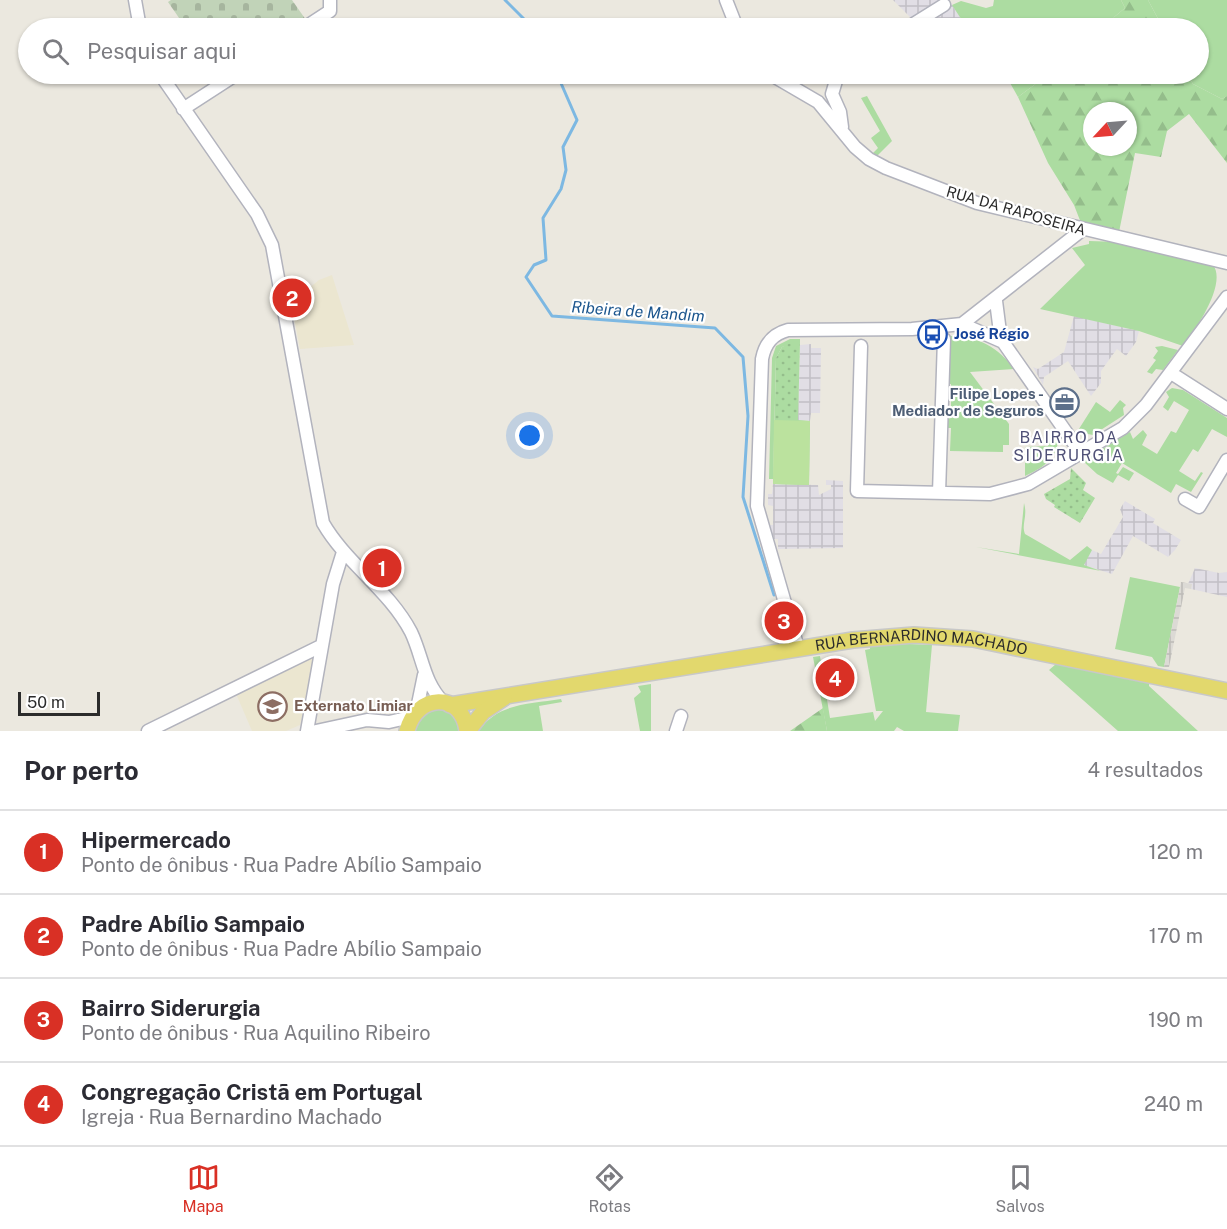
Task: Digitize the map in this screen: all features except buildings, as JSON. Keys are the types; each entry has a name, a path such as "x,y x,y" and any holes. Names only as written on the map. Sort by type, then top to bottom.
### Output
{"main road":[{"name":"RUA BERNARDINO MACHADO","path":"410,724 434,702 447,704 489,697 506,697 883,636 955,637 1227,691"},
{"name":"RUA BERNARDINO MACHADO","path":"467,731 483,712 506,697"},
{"path":"447,704 462,716 467,731"}],"street":[{"path":"135,0 138,18"},
{"path":"319,18 330,11 330,0"},
{"path":"726,0 733,18"},
{"path":"923,18 944,5"},
{"path":"166,84 257,214 272,245 319,511 330,534 343,552 401,616 418,649 424,674 431,688 447,704"},
{"path":"183,110 222,84"},
{"name":"RUA DA RAPOSEIRA","path":"787,84 818,102 868,159 886,168 977,203 1227,263"},
{"path":"835,84 832,94 840,112 843,129"},
{"path":"962,324 996,300 1082,230"},
{"path":"861,346 857,491 990,494 1012,490 1123,428 1146,405 1227,297"},
{"path":"996,300 1001,340 1080,453"},
{"path":"798,648 757,506 762,359 765,348 776,335 788,330 912,328 962,324 1001,340"},
{"path":"939,493 944,339"},
{"path":"1171,373 1227,409"},
{"path":"1185,499 1199,507 1227,460"},
{"path":"307,731 333,584 343,552"},
{"path":"148,731 321,646"},
{"path":"316,731 367,720 410,724 424,674"},
{"path":"676,731 681,716"}],"shaded area":[{"path":"893,0 938,0 942,5 921,18 911,18"},
{"path":"951,3 961,18 926,18"},
{"path":"332,275 354,345 300,349 292,306 294,300 319,280"},
{"path":"1074,316 1139,331 1136,342 1126,356 1117,349 1111,357 1101,371 1101,383 1091,396 1068,361 1044,377 1043,385 1033,367 1038,369 1064,352"},
{"path":"811,344 811,348 821,348 820,413 811,413 810,421 798,420 800,345"},
{"path":"826,480 843,481 843,548 778,549 778,539 774,539 770,525 773,525 773,506 768,505 768,494 772,494 773,484 818,485 819,495 831,489 831,485 826,485"},
{"path":"1125,501 1155,519 1153,523 1181,540 1175,550 1168,557 1133,536 1112,574 1083,565 1092,550 1101,554 1123,517 1120,509"},
{"path":"1195,568 1219,573 1227,572 1227,597 1191,589 1192,584 1188,584"},
{"path":"1181,582 1192,584 1191,589 1185,588 1169,667 1164,667"},
{"name":"Externato Limiar","path":"308,656 313,660 300,725 286,731 252,731 234,689"}],"green space":[{"path":"171,0 292,0 305,18 179,18 168,2"},
{"path":"994,0 1121,0 1125,8 1113,18 960,18 952,5 961,1 986,8 993,6"},
{"path":"1121,0 1148,0 1158,18 1113,18 1125,8"},
{"path":"1148,0 1227,0 1227,96 1222,99 1193,84 1209,84 1209,18 1158,18"},
{"path":"1011,84 1036,84 1018,97"},
{"path":"1036,84 1193,84 1222,99 1227,96 1227,163 1189,114 1167,131 1161,157 1137,153 1137,102 1083,102 1083,156 1134,156 1119,232 1081,223 1074,205 1048,163 1018,97"},
{"path":"867,96 892,141 876,157 871,155 878,148 871,138 880,131 861,98"},
{"path":"1089,241 1120,242 1213,265 1216,283 1213,294 1196,328 1183,346 1139,331 1040,309 1085,265 1072,248 1089,244"},
{"path":"949,336 959,336 986,344 1001,354 1014,369 970,372 1009,424 1009,445 1003,445 1003,452 950,451 951,428 946,428 947,406 951,406 951,384 948,384"},
{"path":"790,339 800,339 800,343 782,347 776,358 773,479 769,479 772,358 776,346"},
{"path":"791,343 800,343 798,420 810,421 809,485 773,484 776,358 782,347"},
{"path":"1162,346 1178,350 1163,370 1156,369 1152,374 1147,372 1156,360 1153,358 1158,351 1155,347"},
{"path":"1172,388 1183,390 1227,418 1227,437 1212,429 1198,452 1193,449 1179,471 1195,481 1201,472 1203,473 1191,492 1176,484 1171,493 1122,463 1116,473 1118,474 1123,467 1134,473 1129,481 1118,475 1113,483 1097,474 1083,461 1130,432 1133,439 1143,430 1147,435 1142,445 1157,454 1171,431 1176,433 1189,410 1174,401 1168,411 1163,407 1169,397 1166,392"},
{"path":"1120,400 1126,405 1123,408 1124,415 1093,435 1077,432 1096,402 1110,412"},
{"path":"774,420 810,421 809,485 773,484"},
{"path":"1050,441 1058,441 1051,458 1025,476 1025,447 1048,446"},
{"path":"1071,468 1086,483 1083,490 1095,498 1080,523 1054,507 1055,505 1046,499 1044,494 1070,479"},
{"path":"1024,503 1025,534 1070,560 1087,546 1092,550 1084,565 1101,571 976,547 1019,554"},
{"path":"1130,577 1180,587 1164,667 1158,666 1152,657 1115,649"},
{"path":"932,645 926,712 960,715 958,731 904,731 897,727 894,731 827,731 813,657 820,656 830,718 873,712 875,721 883,711 876,711 865,650 870,649 870,646"},
{"path":"1056,664 1149,683 1149,686 1198,731 1118,731 1049,670"},
{"path":"651,684 651,731 640,731 634,698 641,692 638,686"},
{"path":"561,699 562,702 539,706 543,731 479,731 495,715 515,706"},
{"path":"823,708 827,731 790,731"},
{"path":"433,709 451,714 460,731 415,731 418,718"}],"waterway":[{"path":"505,0 523,18"},
{"name":"Ribeira de Mandim","path":"561,84 577,120 563,147 566,170 561,189 543,218 546,260 534,265 526,277 552,316 715,328 743,357 748,416 743,497 774,595"}],"place":[{"name":"Padre Abílio Sampaio","path":"292,298"},
{"name":"José Régio","path":"933,334"},
{"name":"Filipe Lopes - Mediador de Seguros","path":"1065,403"},
{"name":"Hipermercado","path":"382,568"},
{"name":"Bairro Siderurgia","path":"784,621"},
{"name":"Congregação Cristã em Portugal","path":"835,678"},
{"name":"Externato Limiar","path":"273,706"}],"district":[{"name":"BAIRRO DA SIDERURGIA","path":"1069,446"}]}
